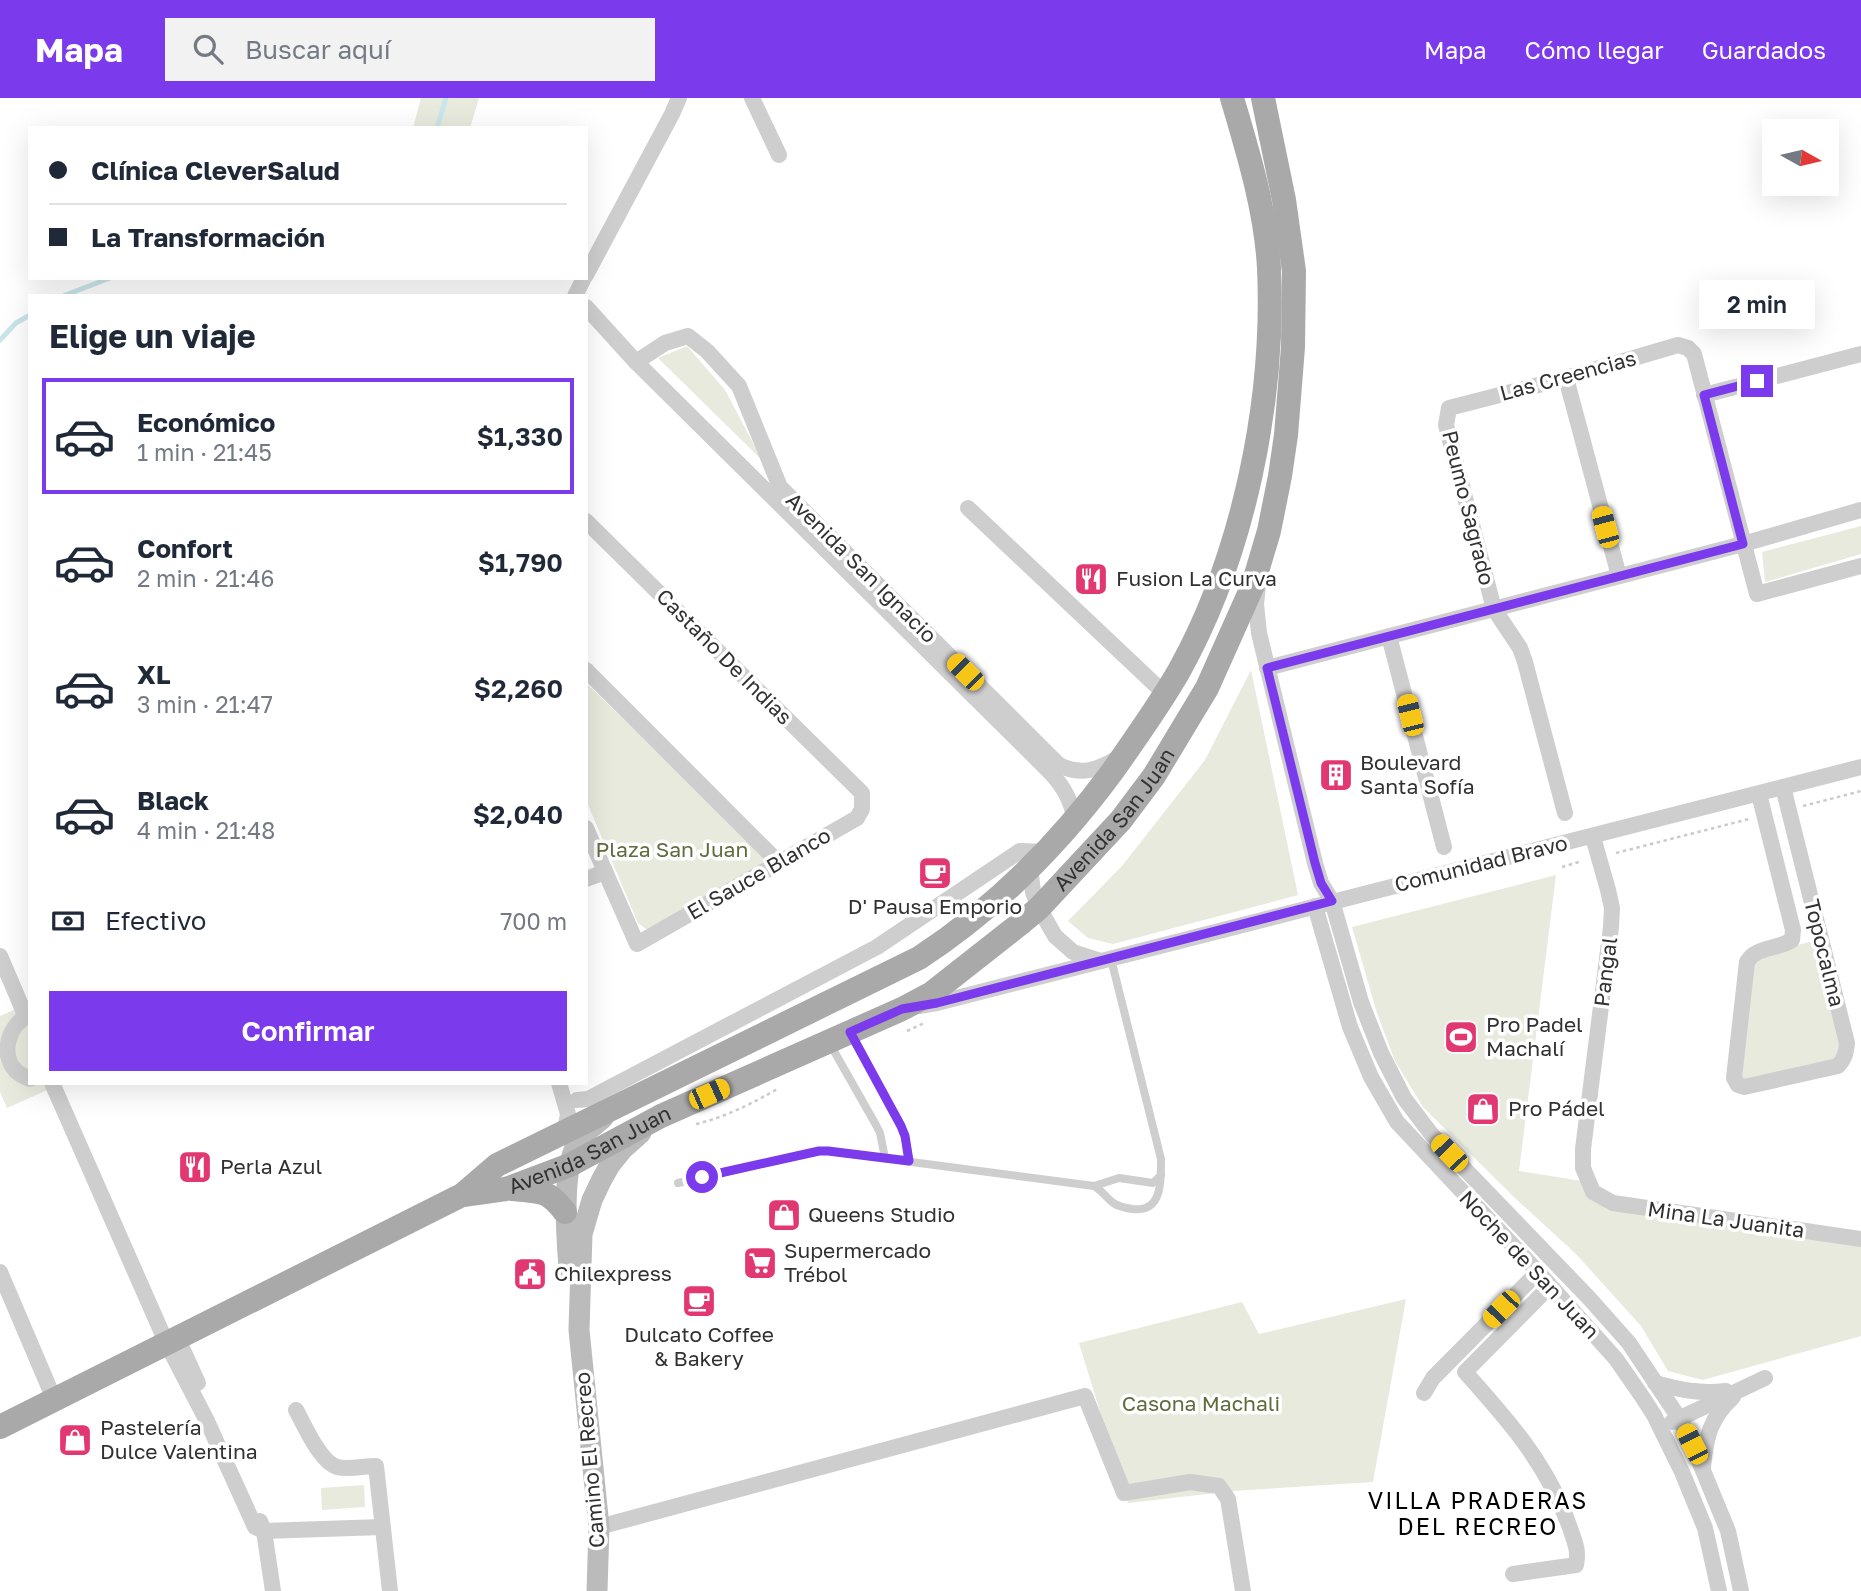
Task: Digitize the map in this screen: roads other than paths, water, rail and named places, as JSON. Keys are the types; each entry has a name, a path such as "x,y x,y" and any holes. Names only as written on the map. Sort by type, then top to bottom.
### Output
{"main road":[{"name":"Avenida San Juan","path":"0,1427 462,1195 497,1165 919,958 977,916 1038,859 1075,819 1126,752 1180,669 1203,621 1224,567 1246,493 1265,389 1269,265 1260,203 1232,98"},
{"name":"Avenida San Juan","path":"462,1195 506,1189 570,1165 662,1116 840,1037 905,1020 932,993 1039,908 1121,820 1154,776 1207,688 1254,585 1269,531 1286,435 1293,347 1294,271 1284,200 1263,98"},
{"name":"Camino El Recreo","path":"597,1591 599,1527 579,1330 572,1299 565,1212 573,1153 580,1139 608,1110"},
{"name":"Camino El Recreo","path":"579,1330 582,1234 592,1200 610,1165 662,1116"},
{"path":"506,1189 534,1190 550,1195 565,1212"}],"street":[{"path":"588,270 678,98"},
{"path":"752,98 779,155"},
{"name":"Avenida San Ignacio","path":"588,309 636,362 1059,765 1071,771 1086,771 1103,767 1126,752"},
{"name":"Avenida San Ignacio","path":"636,362 665,343 688,336 707,351 739,386 775,492"},
{"name":"Las Creencias","path":"1449,408 1566,378 1678,345 1688,348 1694,354 1704,395"},
{"path":"1861,354 1704,395 1757,594 1861,566"},
{"path":"1566,378 1619,576"},
{"name":"Peumo Sagrado","path":"1449,408 1446,425 1494,609 1520,648 1525,662 1565,813"},
{"path":"968,508 1165,694"},
{"path":"1267,668 1743,544 1861,510"},
{"name":"Castaño De Indias","path":"588,523 862,793"},
{"path":"1261,556 1256,604 1267,668 1315,863 1321,883 1332,901 1361,1002 1381,1053 1404,1098 1432,1135 1629,1342 1679,1418 1703,1469 1728,1531 1741,1591"},
{"path":"1389,636 1444,847"},
{"name":"Avenida San Ignacio","path":"924,639 1063,786 1070,799 1075,819"},
{"path":"588,672 779,863"},
{"name":"Comunidad Bravo","path":"905,1020 937,1003 1861,767"},
{"name":"Topocalma","path":"1759,793 1793,930 1792,940 1784,945 1757,952 1747,962 1734,1078 1738,1085 1744,1087 1838,1066 1845,1059 1846,1052 1847,1043 1783,787"},
{"name":"El Sauce Blanco","path":"605,872 637,944 857,818 862,809 862,793"},
{"name":"Pangal","path":"1593,836 1612,908 1583,1149 1583,1168 1593,1192"},
{"path":"588,878 605,872 590,850"},
{"name":"Avenida San Juan","path":"577,1100 589,1099 877,947 1020,851 1038,859"},
{"path":"1038,859 1033,892 1055,936 1073,952 1106,960"},
{"name":"Noche de San Juan","path":"1315,906 1350,1027 1371,1077 1397,1122 1538,1272 1616,1359 1642,1395 1682,1472 1705,1528 1719,1591"},
{"path":"0,956 28,1016 11,1029 6,1051 15,1070 28,1078"},
{"path":"53,1085 259,1529 273,1591"},
{"path":"560,1085 568,1114 565,1131"},
{"path":"568,1085 585,1108 608,1110"},
{"name":"Mina La Juanita","path":"1593,1192 1613,1203 1861,1239"},
{"path":"0,1272 54,1399"},
{"path":"1424,1393 1433,1378 1538,1272"},
{"path":"1465,1372 1550,1286"},
{"path":"1446,1366 1465,1372 1514,1427 1534,1455 1564,1513 1578,1552 1576,1565 1513,1574"},
{"path":"1660,1427 1765,1378"},
{"path":"1655,1383 1705,1394 1742,1389"},
{"path":"1703,1469 1708,1431 1727,1403 1742,1389"},
{"path":"599,1527 1085,1396 1124,1493 1190,1482 1219,1486 1228,1499 1243,1591"},
{"path":"296,1410 323,1457 330,1464 340,1468 376,1465 390,1591"},
{"path":"259,1529 382,1527"},
{"path":"259,1529 264,1591"}],"lane":[{"path":"678,1183 828,1151 1094,1186 1121,1207 1139,1210 1148,1207 1155,1202 1158,1192 1161,1158 1106,960"},
{"path":"840,1037 880,1133 885,1158"},
{"path":"840,1037 901,1126 909,1161"},
{"path":"1094,1186 1119,1178 1153,1182 1161,1175"}],"waterway":[{"path":"438,126 446,98"},
{"path":"68,294 105,280"},
{"path":"0,340 16,323 28,316"}],"place":[{"name":"Fusion La Curva","path":"1091,579"},
{"name":"Boulevard Santa Sofía","path":"1336,775"},
{"name":"D' Pausa Emporio","path":"935,873"},
{"name":"Pro Padel Machalí","path":"1461,1037"},
{"name":"Pro Pádel","path":"1483,1109"},
{"name":"Perla Azul","path":"195,1167"},
{"name":"Queens Studio","path":"784,1215"},
{"name":"Supermercado Trébol","path":"760,1263"},
{"name":"Chilexpress","path":"530,1274"},
{"name":"Dulcato Coffee & Bakery","path":"699,1301"},
{"name":"Pastelería Dulce Valentina","path":"75,1440"}],"district":[{"name":"VILLA PRADERAS DEL RECREO","path":"1478,1514"}],"park label":[{"name":"Plaza San Juan","path":"672,850"},
{"name":"Casona Machali","path":"1201,1404"}]}
